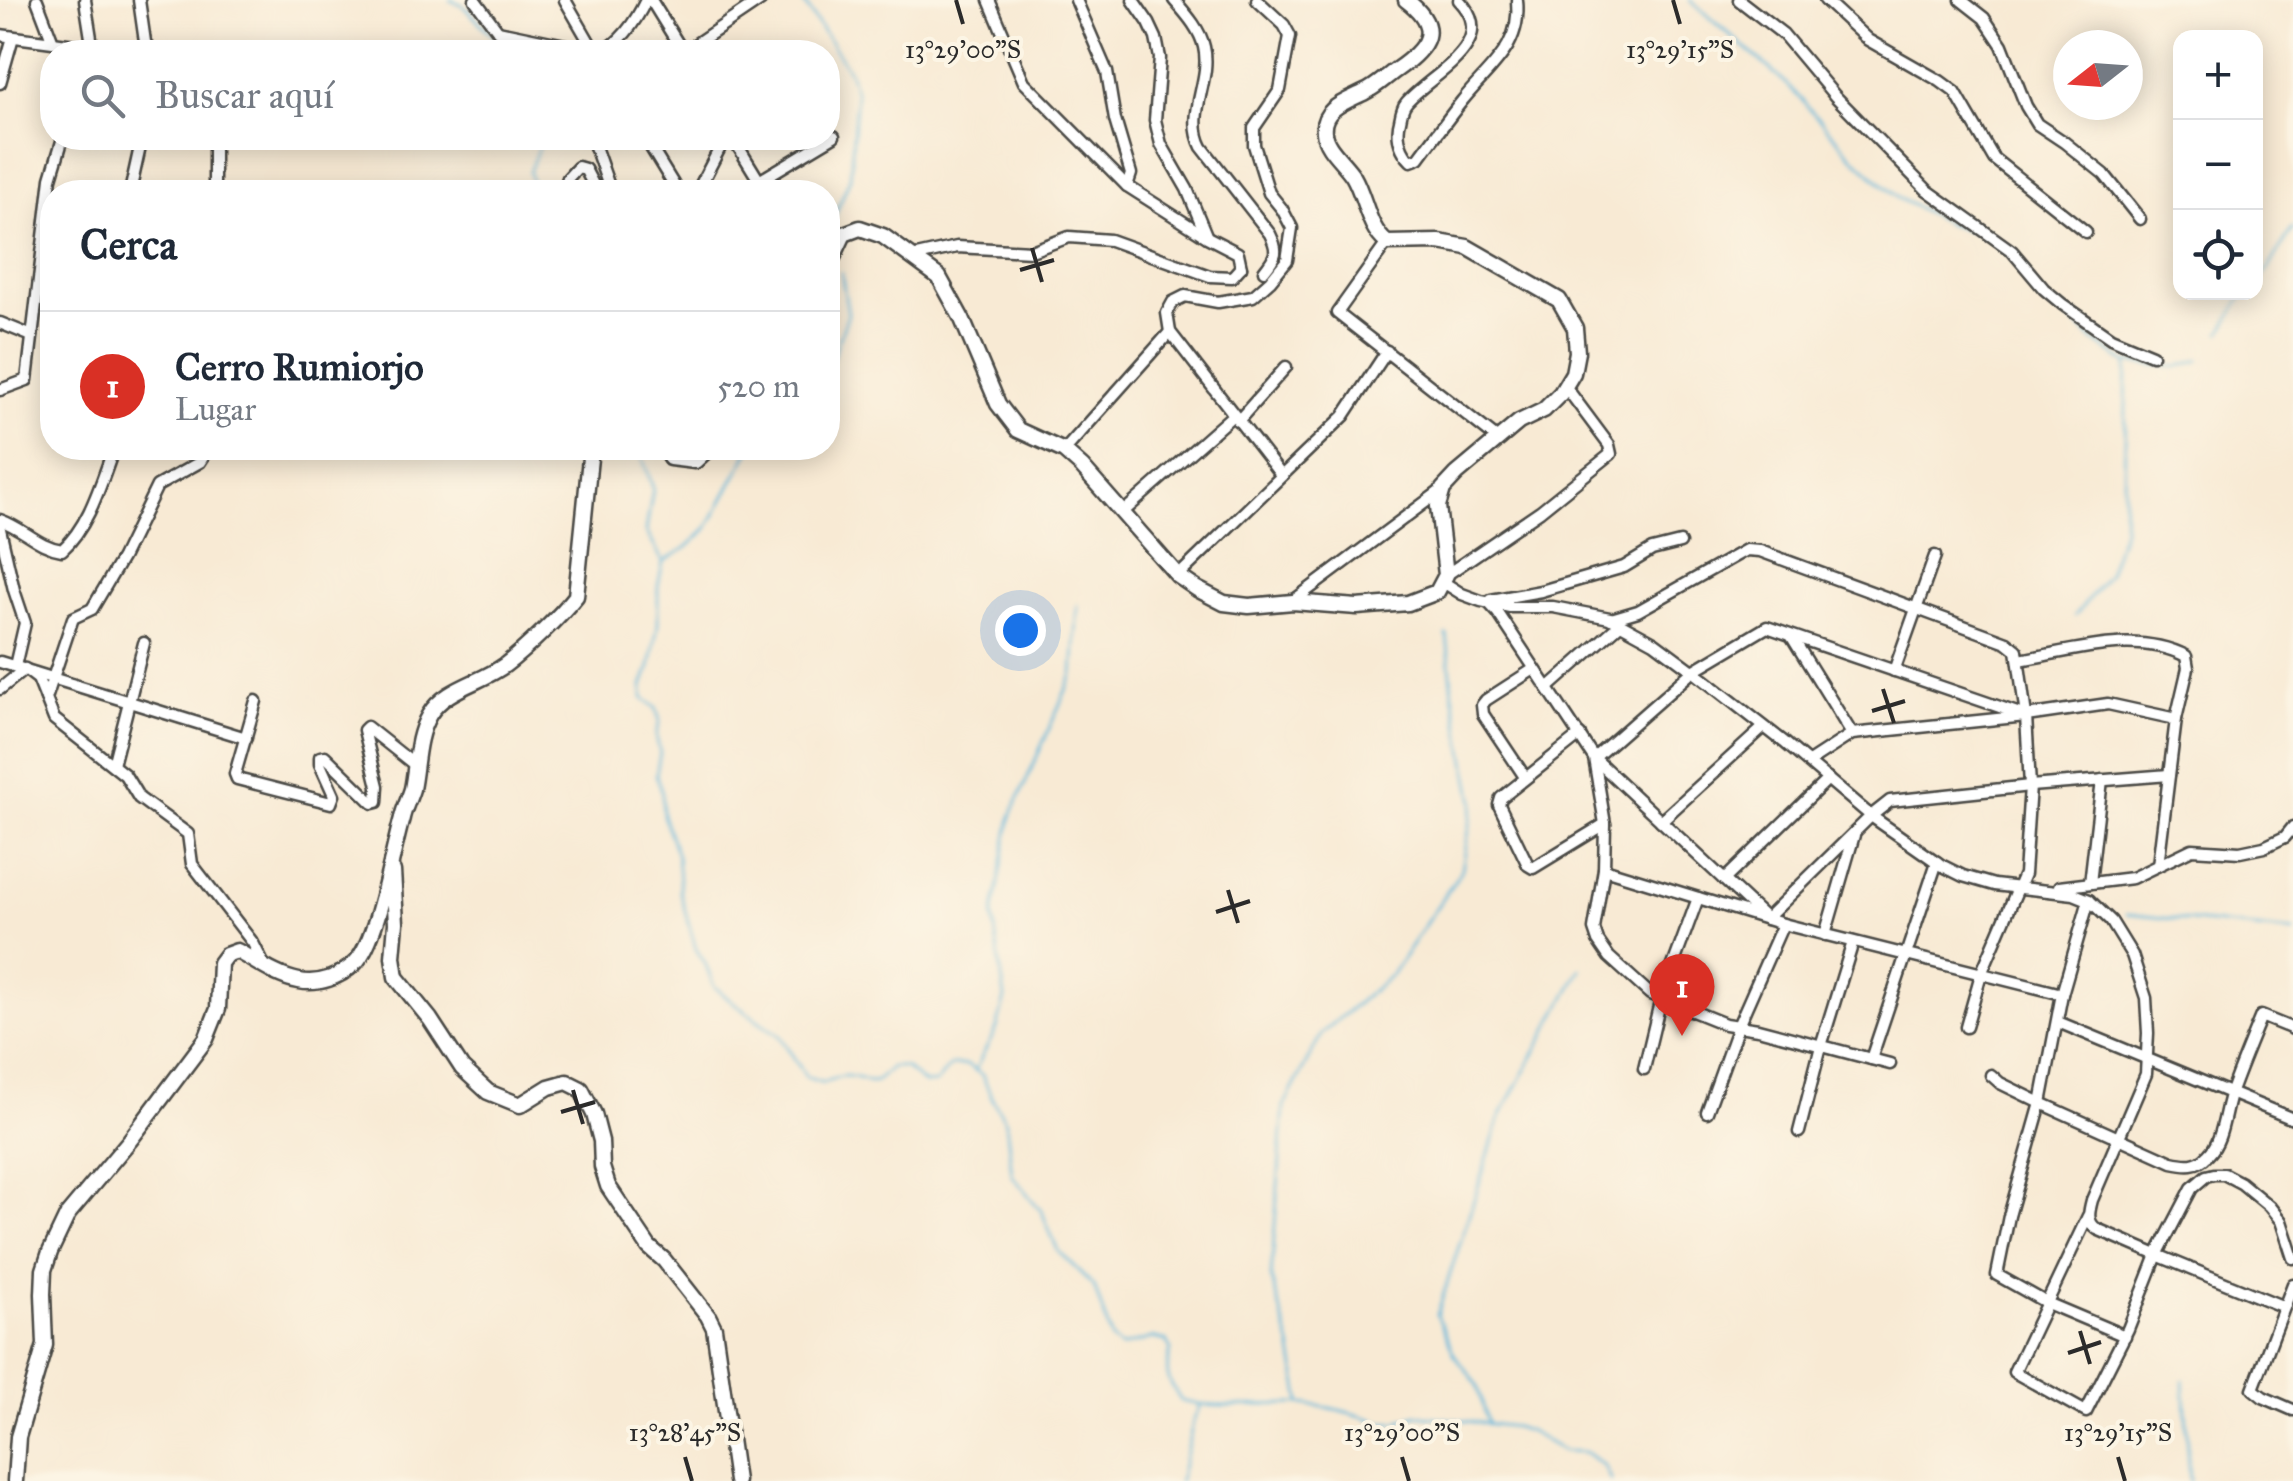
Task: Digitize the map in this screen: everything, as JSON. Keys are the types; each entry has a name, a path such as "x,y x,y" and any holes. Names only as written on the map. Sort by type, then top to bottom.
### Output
{"main road":[{"path":"840,242 844,234 860,228 882,236 938,277 962,319 998,404 1018,430 1064,451 1178,576 1197,589 1224,602 1249,606 1292,602 1356,607 1408,603 1437,592 1445,578 1438,506 1443,489 1519,422 1544,410 1561,393 1573,373 1576,328 1559,300 1467,247 1438,242 1388,244 1377,234 1355,180 1328,145 1326,119 1338,105 1366,92 1422,50 1428,38 1426,21 1406,0"},
{"path":"15,1481 18,1437 46,1345 44,1270 68,1214 206,1039 218,1009 220,963 226,955 237,951 301,982 320,982 341,974 357,961 370,937 428,716 438,703 504,665 576,596 590,460"},
{"path":"392,860 396,977 430,1018 462,1068 488,1092 520,1105 549,1086 567,1082 581,1088 602,1141 602,1168 608,1186 649,1247 708,1316 714,1328 736,1481"}],"street":[{"path":"37,0 52,40"},
{"path":"85,0 90,40"},
{"path":"139,0 145,40"},
{"path":"475,0 507,40"},
{"path":"565,0 590,40"},
{"path":"620,40 649,0 675,40"},
{"path":"701,40 761,0"},
{"path":"989,0 1024,82 1127,186 1238,253 1241,267"},
{"path":"1076,0 1107,72 1130,174 1127,186"},
{"path":"1132,0 1156,38 1160,58 1155,120 1162,144 1206,237"},
{"path":"1174,0 1204,44 1206,63 1194,123 1197,137 1270,234 1276,256 1253,296 1218,302 1185,296 1173,302 1167,313 1170,332 1281,475"},
{"path":"1257,0 1284,25 1290,36 1280,90 1254,128 1254,146 1269,192 1292,228 1287,260 1267,276"},
{"path":"1459,0 1473,26 1470,42 1403,106 1398,134 1402,152 1410,161 1418,158 1464,98 1500,60 1512,40 1517,0"},
{"path":"1739,0 1783,34 1835,96 1927,190 2012,250 2044,289 2062,304 2111,338 2152,355"},
{"path":"1826,0 1868,40 1955,92 1994,159 2086,232"},
{"path":"1960,0 1984,18 2006,52 2037,124 2104,174 2140,219"},
{"path":"498,31 541,40"},
{"path":"0,83 6,36 40,40"},
{"path":"52,180 60,150"},
{"path":"133,180 139,150"},
{"path":"214,150 214,180"},
{"path":"596,150 607,180"},
{"path":"653,150 671,180"},
{"path":"703,180 719,150"},
{"path":"740,150 758,180"},
{"path":"761,180 811,150"},
{"path":"567,180 578,167 585,169 591,180"},
{"path":"912,257 957,247 1031,251 1070,237 1110,240 1210,276 1232,277 1241,267"},
{"path":"1388,244 1337,312 1499,440"},
{"path":"1241,267 1267,276"},
{"path":"0,390 27,380 40,273"},
{"path":"0,323 32,336"},
{"path":"1064,451 1170,332"},
{"path":"1178,576 1344,416 1387,351"},
{"path":"1122,513 1236,418 1286,367"},
{"path":"1565,386 1609,445 1611,454 1540,511 1445,578 1462,594 1510,607 1566,609 1615,622 1654,642 1809,762 1871,816 1937,862 1963,876 1994,885 2043,889 2089,900 2111,921 2132,955 2146,998 2146,1074 2088,1215 2014,1372 2086,1412 2125,1336 2157,1255 2192,1188 2206,1176 2224,1174 2269,1206 2281,1221 2293,1258"},
{"path":"0,520 20,527 46,548 62,550 90,509 109,460"},
{"path":"46,698 73,618 92,609 157,486 201,460"},
{"path":"1292,602 1443,489"},
{"path":"0,529 24,624 20,668 0,689"},
{"path":"1487,601 1624,568 1652,550 1680,542"},
{"path":"1548,688 1615,622 1746,550 1760,551 1916,608 2007,642 2017,650 2030,786 2024,874 1981,974 1966,1027"},
{"path":"1894,670 1935,556"},
{"path":"1487,601 1594,758 1766,919"},
{"path":"1594,758 1693,671 1767,628 2026,716"},
{"path":"1791,636 1852,734"},
{"path":"2020,660 2127,642 2186,656 2188,668 2176,720 2158,865"},
{"path":"112,766 144,643"},
{"path":"0,662 246,738"},
{"path":"20,668 38,679 54,719 124,775 139,798 188,834 192,864 252,942 264,966"},
{"path":"1525,778 1483,714 1482,706 1534,669"},
{"path":"256,701 235,774 237,779 331,803 334,795 320,764 320,757 326,756 373,803 377,802 378,786 364,730 367,726 416,766"},
{"path":"1809,762 1852,734 2108,704 2176,720"},
{"path":"1661,821 1764,727"},
{"path":"1580,735 1499,801 1532,868 1605,824"},
{"path":"1594,758 1605,824 1604,869 1594,929 1609,957 1650,994 1725,1024 1890,1064"},
{"path":"1766,919 1890,801 2169,775"},
{"path":"1724,880 1828,779"},
{"path":"2090,883 2102,780"},
{"path":"2043,889 2132,878 2192,849 2240,852 2264,847 2285,838 2293,827"},
{"path":"1825,935 1856,830"},
{"path":"1871,1059 1937,862"},
{"path":"1604,869 1782,924 2062,994"},
{"path":"1644,1070 1661,998 1698,898"},
{"path":"2089,900 2062,994 2042,1102 1996,1271 2000,1278 2047,1303 2125,1336"},
{"path":"1707,1112 1738,1026 1782,924"},
{"path":"1799,1132 1853,942"},
{"path":"1991,1075 2042,1102 2188,1166 2209,1154 2216,1144 2230,1093 2261,1016 2293,1030"},
{"path":"2058,1022 2293,1119"},
{"path":"2088,1215 2093,1226 2284,1307"},
{"path":"2293,1284 2253,1389 2293,1410"}],"waterway":[{"path":"450,0 461,4 498,40"},
{"path":"802,0 828,40"},
{"path":"1690,0 1786,83 1854,158 1898,198 1947,223 1981,234"},
{"path":"840,57 856,94 850,178 840,203"},
{"path":"531,180 529,172 537,150"},
{"path":"2263,274 2293,228"},
{"path":"840,336 848,314 841,272"},
{"path":"2221,333 2240,300"},
{"path":"2059,307 2096,343 2127,363 2177,367 2200,360"},
{"path":"2075,616 2108,574 2123,529 2127,363"},
{"path":"643,460 653,488 646,531 663,562 658,586 658,625 643,698 656,708 660,721 656,775 663,815 677,856 680,893 696,949 714,986 780,1036 806,1077 823,1083 844,1076 874,1082 891,1067 904,1067 925,1084 936,1083 951,1065 967,1065 982,1075 1006,1122 1012,1175 1042,1212 1058,1251 1094,1286 1112,1340 1121,1347 1152,1338 1166,1341 1171,1350 1168,1376 1181,1401 1225,1406 1310,1405 1384,1423 1417,1415 1515,1427 1563,1451 1585,1452 1604,1466 1611,1481"},
{"path":"663,562 707,529 744,460"},
{"path":"975,1070 997,1028 1005,998 993,916 1011,816 1073,674 1078,605"},
{"path":"1301,1403 1291,1345 1271,1278 1284,1106 1322,1033 1392,974 1462,869 1474,802 1453,694 1447,635"},
{"path":"2127,914 2293,932"},
{"path":"1488,1424 1477,1384 1454,1354 1437,1315 1501,1115 1581,969"},
{"path":"2184,1380 2190,1481"},
{"path":"1179,1481 1200,1406"}],"place":[{"name":"Cerro Rumiorjo","path":"1682,1036"}]}
